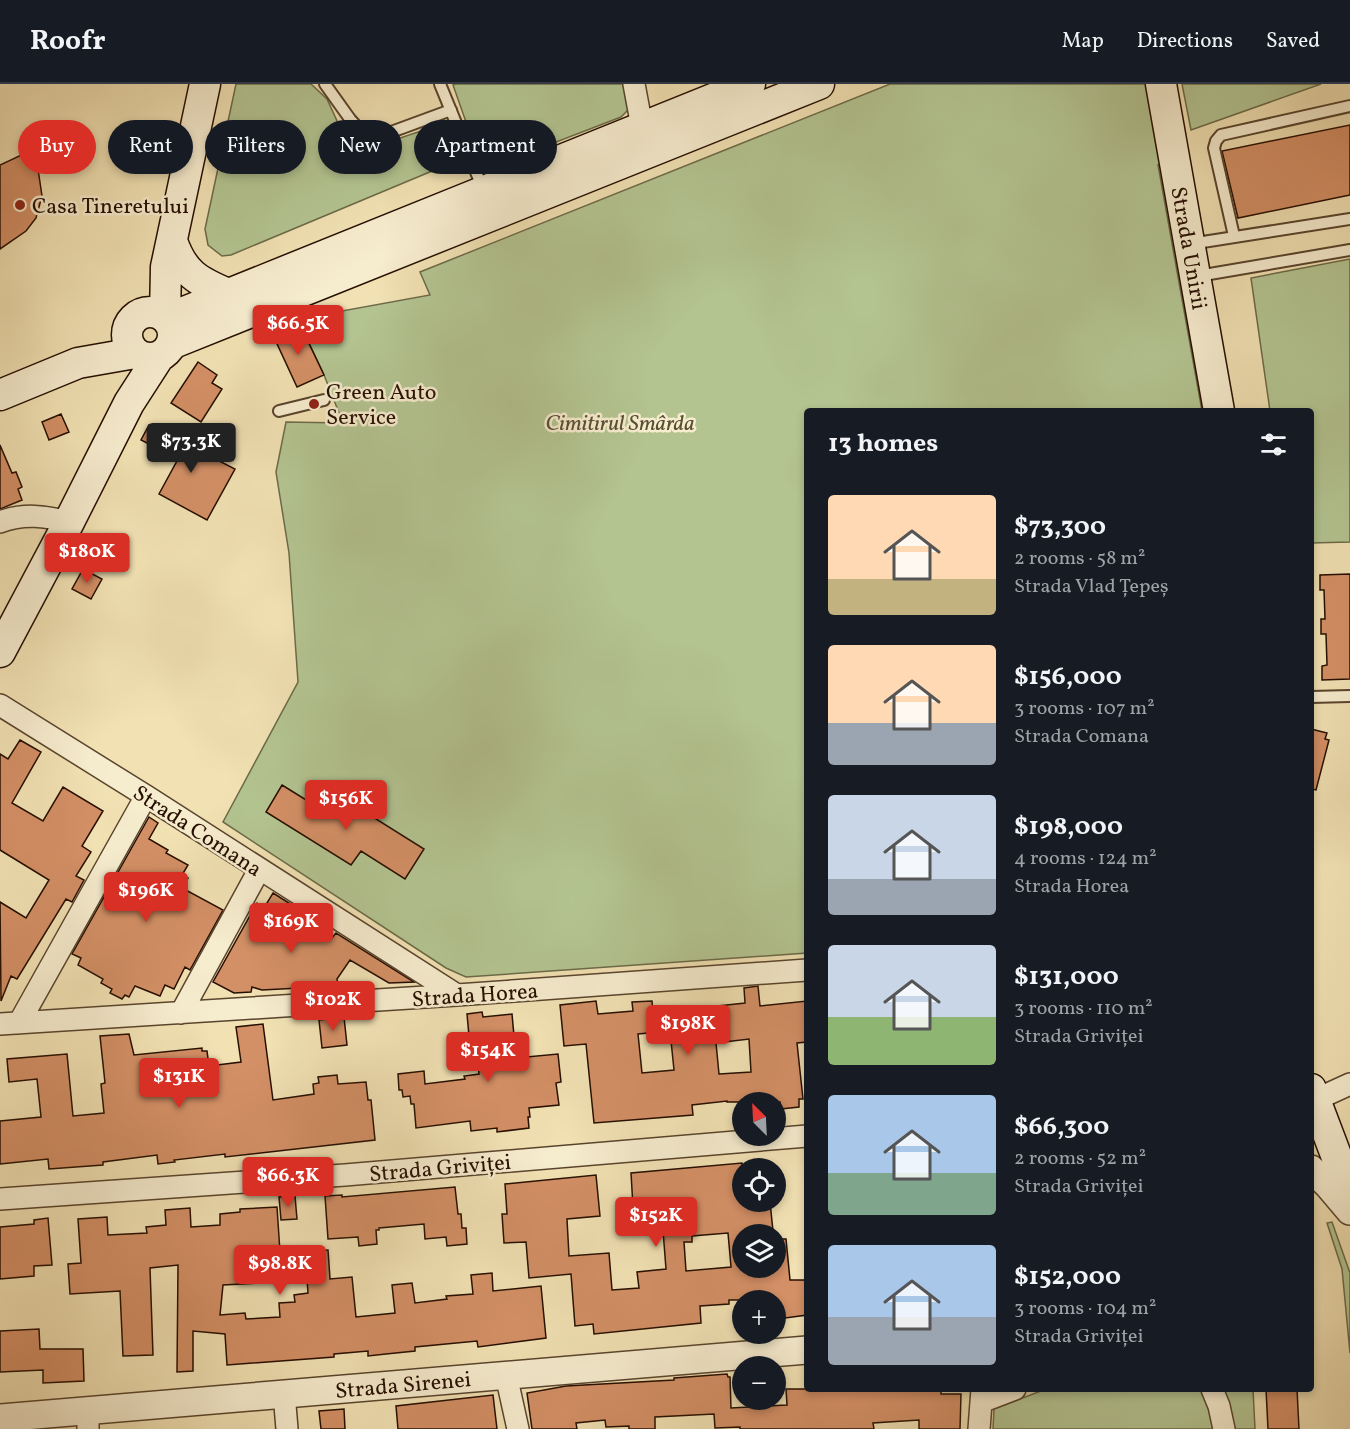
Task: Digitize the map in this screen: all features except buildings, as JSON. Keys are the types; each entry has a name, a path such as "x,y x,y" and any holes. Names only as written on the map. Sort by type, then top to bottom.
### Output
{"main road":[{"path":"0,652 129,403 150,336 206,84"},
{"path":"150,336 228,294 750,84"},
{"path":"0,395 78,363 819,84"},
{"name":"Strada Unirii","path":"1161,84 1219,408"},
{"path":"169,254 177,256 184,268 196,279 228,294"},
{"path":"1314,1102 1350,1192"}],"street":[{"path":"634,84 642,127"},
{"path":"0,522 29,515 46,516 69,522"},
{"name":"Strada Comana","path":"0,705 457,995"},
{"path":"9,1023 146,796"},
{"path":"181,1013 259,870"},
{"name":"Strada Horea","path":"9,1023 457,995 804,969"},
{"path":"1314,1096 1350,1084"},
{"name":"Strada Griviței","path":"0,1199 357,1174 804,1136"},
{"path":"1314,1172 1350,1211"},
{"name":"Strada Sirenei","path":"0,1418 88,1419 284,1393 804,1350"},
{"path":"506,1375 518,1429"},
{"path":"979,1429 981,1395 998,1392"},
{"path":"1213,1392 1224,1429"},
{"path":"284,1393 287,1429"}],"lane":[{"path":"325,84 350,119 360,129 371,135 383,135 451,110"},
{"path":"440,84 484,191"},
{"path":"1234,236 1214,148 1221,135 1350,106"},
{"path":"1189,244 1350,219"},
{"path":"1195,277 1350,250"},
{"path":"279,411 324,400"},
{"path":"1314,697 1350,696"}],"green space":[{"path":"236,84 311,84 327,99 337,120 318,120 318,174 402,174 402,137 414,133 414,174 425,174 231,255 222,256 208,245 205,229 217,174 306,174 306,120 228,120"},
{"path":"623,84 628,110 621,117 557,142 557,120 465,120 453,85"},
{"name":"Cimitirul Smârda","path":"890,84 1147,84 1162,163 1158,165 1201,408 804,408 804,953 466,977 446,968 223,822 298,682 289,553 276,472 286,422 343,423 298,319 430,295 420,272"},
{"path":"1182,84 1321,84 1191,130"},
{"path":"1350,259 1350,542 1314,543 1314,408 1270,408 1251,278"},
{"path":"1332,1222 1350,1273 1350,1353 1342,1269 1327,1223"},
{"path":"1038,1392 1203,1392 1215,1429 993,1429 994,1409"},
{"path":"1223,1392 1253,1392 1255,1429 1233,1429"}],"place":[{"name":"Casa Tineretului","path":"20,205"},
{"name":"Green Auto Service","path":"314,404"}]}
